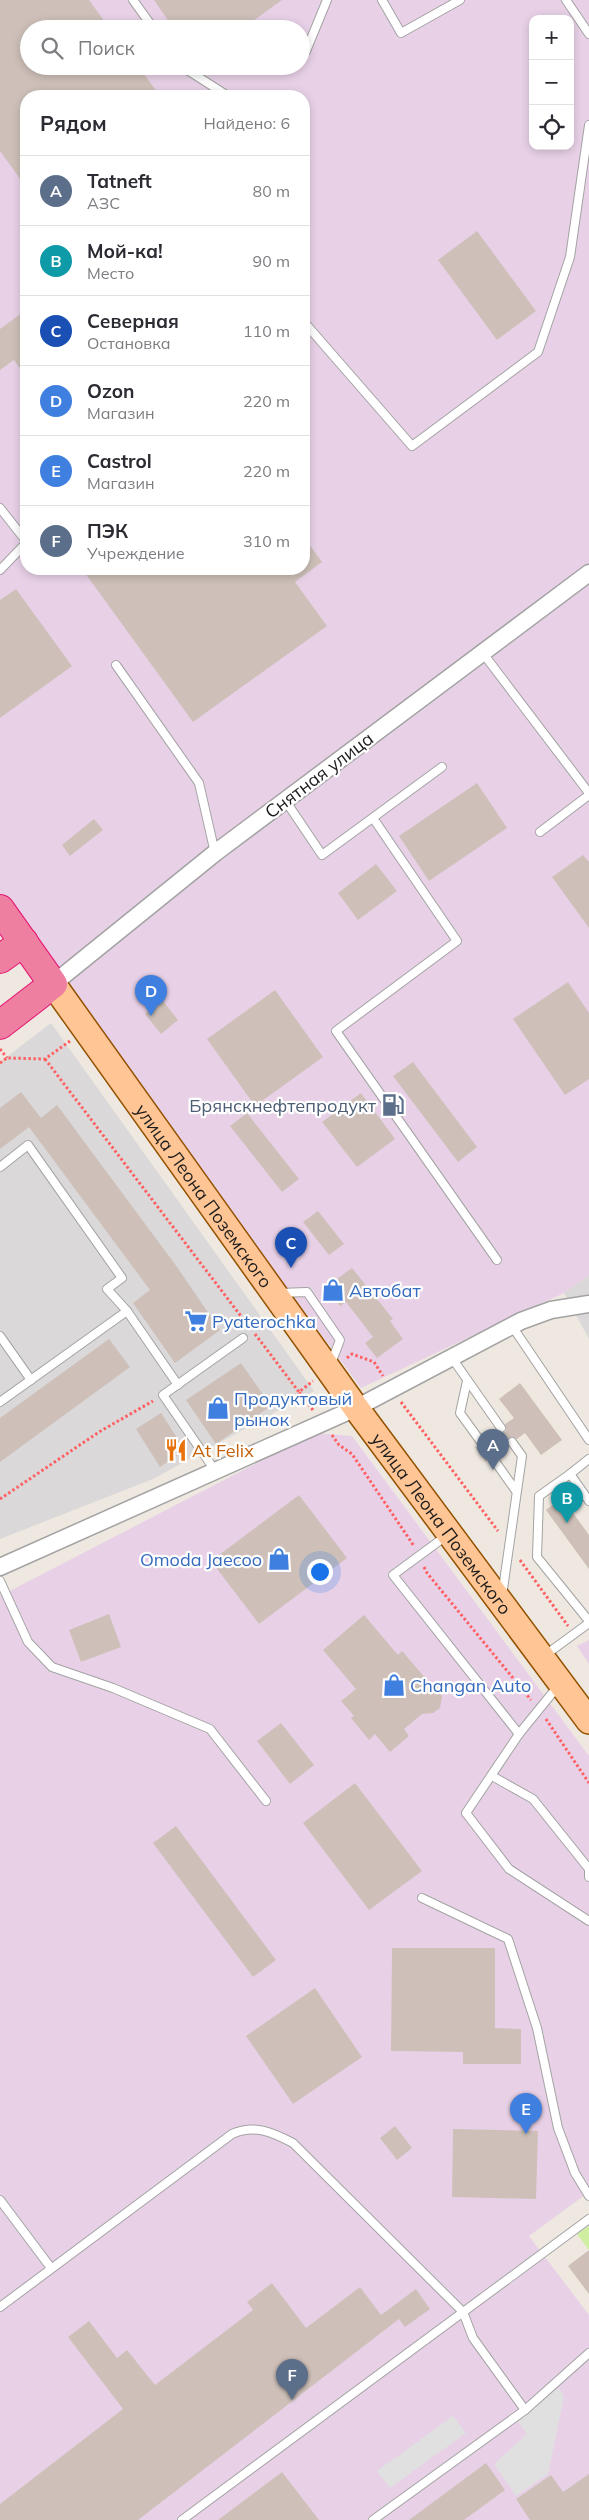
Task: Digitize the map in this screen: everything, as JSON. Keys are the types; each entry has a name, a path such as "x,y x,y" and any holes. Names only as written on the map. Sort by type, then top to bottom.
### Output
{"highway":[{"name":"улица Леона Поземского","path":"0,909 54,984"},
{"path":"0,959 24,942"},
{"path":"0,1024 54,984"}],"main road":[{"name":"улица Леона Поземского","path":"54,984 356,1408 589,1721"}],"street":[{"name":"Снятная улица","path":"54,984 215,853 589,573"},
{"path":"0,1568 356,1408 512,1326 552,1310 589,1304"}],"lane":[{"path":"133,0 147,20"},
{"path":"310,41 327,0"},
{"path":"382,0 402,33 460,0"},
{"path":"566,0 589,34"},
{"path":"195,75 219,90"},
{"path":"310,329 412,446 538,352 570,257 589,125"},
{"path":"0,508 20,534"},
{"path":"0,570 20,548"},
{"path":"482,652 589,794 540,832"},
{"path":"116,666 199,783 215,853"},
{"path":"285,800 322,855 442,767"},
{"path":"373,818 457,941 336,1031 497,1260"},
{"path":"0,1167 28,1145 122,1278 107,1288 127,1311 178,1385"},
{"path":"0,1402 127,1311"},
{"path":"512,1326 589,1440"},
{"path":"0,1336 31,1380"},
{"path":"216,1472 164,1395 244,1338"},
{"path":"452,1358 501,1428"},
{"path":"467,1380 460,1413 481,1442"},
{"path":"501,1603 522,1456 512,1442"},
{"path":"492,1457 516,1491"},
{"path":"542,1658 589,1622 536,1557 539,1496 589,1459"},
{"path":"570,1474 589,1501"},
{"path":"450,1533 393,1576 519,1734"},
{"path":"0,1581 28,1642 52,1668 113,1688 210,1729 266,1800"},
{"path":"561,1683 519,1734 466,1813 509,1869 589,1921"},
{"path":"492,1776 533,1799 589,1869 589,1876"},
{"path":"422,1898 508,1939 537,2028 558,2128 576,2173 589,2196"},
{"path":"0,2307 232,2134 245,2128 260,2130 276,2134 292,2143 463,2312 473,2338 525,2410"},
{"path":"0,2200 51,2268"},
{"path":"182,2520 589,2219"},
{"path":"373,2520 525,2410 589,2353"}],"path":[{"path":"0,1063 7,1058 45,1059 86,1029"},
{"path":"0,1050 7,1058"},
{"path":"45,1059 339,1445 352,1454 420,1555 426,1573 539,1709 589,1783"},
{"path":"299,1392 352,1354 374,1362 574,1634"},
{"path":"0,1499 100,1432 164,1395"}],"shaded area":[{"path":"0,0 589,0 589,1275 564,1293 361,1388 0,901"},
{"path":"51,1023 314,1391 153,1479 0,1539 0,1062"},
{"path":"589,1275 589,1339 564,1293"},
{"path":"315,1433 352,1436 589,1756 589,2192 529,2236 589,2315 589,2520 0,2520 0,1596"},
{"path":"589,1640 589,1664 577,1646"},
{"path":"559,2388 564,2396 548,2474 516,2496 494,2464 527,2434 517,2420"},
{"path":"453,2416 466,2433 390,2488 377,2471"}],"green space":[{"path":"589,2226 589,2250 577,2234"}],"building":[{"path":"0,0 89,0 103,20 20,20 20,75 145,75 156,90 20,90 20,179 0,151"},
{"path":"154,0 282,0 254,20 168,20"},
{"path":"477,231 536,311 497,340 438,260"},
{"path":"20,314 20,368 14,360 0,370 0,329"},
{"path":"310,545 322,562 310,571"},
{"path":"86,575 304,575 295,582 327,626 193,722"},
{"path":"16,589 72,666 0,718 0,600"},
{"path":"477,783 507,828 429,881 399,836"},
{"path":"94,819 103,830 70,856 62,845"},
{"path":"583,855 589,862 589,928 552,877"},
{"path":"376,864 397,891 358,920 338,893"},
{"path":"568,982 589,1013 589,1079 565,1095 513,1019"},
{"path":"275,990 323,1057 255,1106 207,1039"},
{"path":"162,1000 178,1020 161,1034 145,1014"},
{"path":"413,1062 477,1147 458,1162 393,1076"},
{"path":"21,1092 41,1118 57,1105 177,1267 220,1330 175,1363 133,1303 150,1290 29,1127 0,1149 0,1108"},
{"path":"361,1093 395,1139 357,1167 322,1122"},
{"path":"247,1113 299,1179 282,1192 230,1126"},
{"path":"318,1211 344,1244 329,1255 303,1222"},
{"path":"352,1268 393,1319 390,1321 403,1339 377,1358 365,1343 373,1337 346,1302 340,1306 326,1287"},
{"path":"109,1339 130,1367 0,1462 0,1418"},
{"path":"241,1363 271,1406 216,1444 186,1400"},
{"path":"520,1383 562,1440 541,1455 525,1433 517,1439 511,1437 507,1440 508,1446 497,1454 492,1451 488,1453 486,1462 475,1447 485,1446 486,1439 496,1431 501,1434 506,1431 505,1424 514,1418 499,1399"},
{"path":"161,1413 185,1450 160,1467 136,1429"},
{"name":"Omoda Jaecoo","path":"299,1495 347,1558 259,1624 211,1561"},
{"path":"562,1498 589,1535 589,1569 546,1510"},
{"path":"109,1614 121,1647 81,1662 69,1630"},
{"name":"Changan Auto","path":"364,1615 398,1655 402,1651 427,1680 438,1686 442,1697 440,1708 433,1713 422,1714 404,1729 409,1736 390,1752 375,1734 369,1740 351,1718 354,1716 341,1701 356,1689 323,1650"},
{"path":"281,1723 314,1765 290,1784 257,1741"},
{"path":"355,1783 422,1871 369,1910 303,1823"},
{"path":"176,1826 276,1960 253,1977 153,1843"},
{"path":"392,1948 495,1948 495,2028 521,2029 521,2064 463,2064 463,2052 391,2051"},
{"path":"315,1988 362,2057 293,2104 246,2036"},
{"path":"395,2126 412,2148 397,2160 380,2138"},
{"path":"453,2129 538,2131 536,2199 452,2197"},
{"path":"589,2250 589,2294 568,2266"},
{"path":"272,2283 306,2328 360,2287 381,2315 416,2289 430,2309 405,2327 399,2319 138,2520 0,2520 0,2504 123,2409 68,2337 89,2321 117,2358 127,2350 155,2385 253,2310 247,2302"},
{"path":"486,2463 505,2490 464,2520 409,2520"},
{"path":"282,2472 319,2520 218,2520"},
{"path":"589,2474 589,2520 530,2520 516,2499 551,2475 563,2492"}],"place":[{"name":"Ozon","path":"151,1016"},
{"name":"Брянскнефтепродукт","path":"393,1105"},
{"name":"Северная","path":"291,1268"},
{"name":"Автобат","path":"333,1290"},
{"name":"Pyaterochka","path":"196,1321"},
{"name":"Продуктовый рынок","path":"218,1408"},
{"name":"At Felix","path":"176,1450"},
{"name":"Tatneft","path":"493,1470"},
{"name":"Мой-ка!","path":"567,1523"},
{"name":"Omoda Jaecoo","path":"279,1559"},
{"name":"Changan Auto","path":"394,1685"},
{"name":"Castrol","path":"526,2134"},
{"name":"ПЭК","path":"292,2400"}]}
